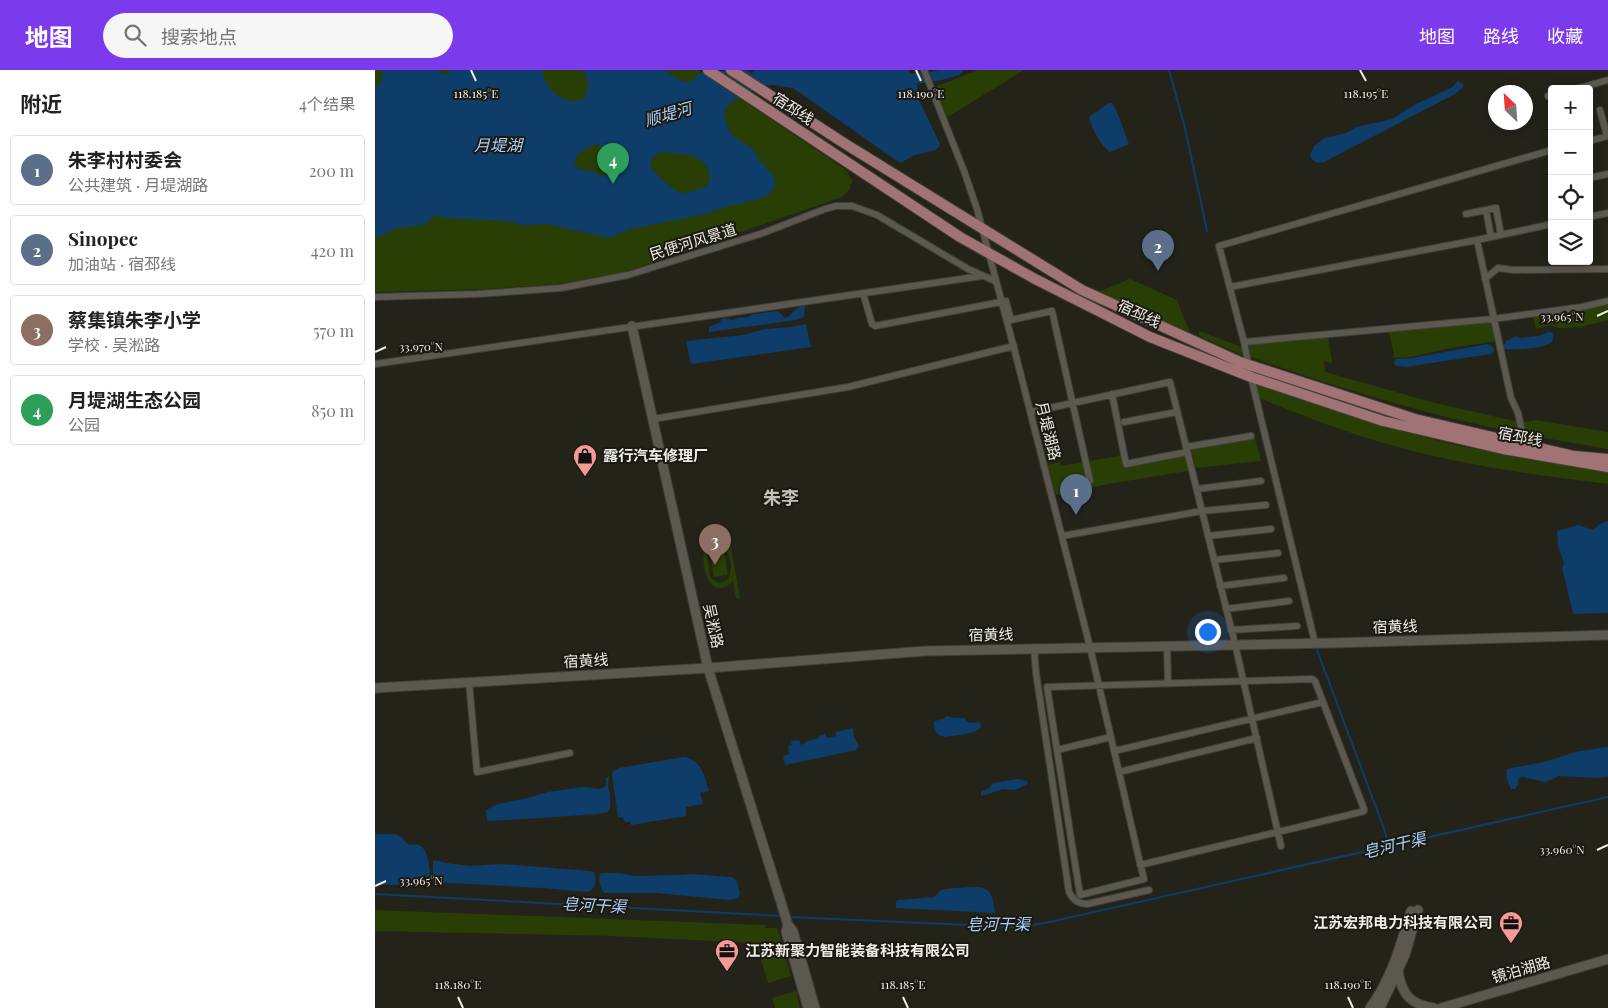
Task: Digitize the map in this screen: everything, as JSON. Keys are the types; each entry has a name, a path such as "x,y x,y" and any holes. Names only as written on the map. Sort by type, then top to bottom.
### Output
{"main road":[{"name":"宿邳线","path":"732,70 847,145 1082,290 1249,365 1415,419 1574,456 1608,459"},
{"name":"宿邳线","path":"709,71 960,237 1035,279 1150,337 1251,377 1383,421 1503,449 1608,467"},
{"name":"吴淞路","path":"632,326 708,668 788,925 793,931 815,1008"},
{"name":"宿黄线","path":"375,688 708,668 895,652 1608,635"},
{"path":"1370,1008 1383,985 1414,911 1405,955 1380,1008"},
{"name":"吴淞路","path":"788,925 786,932 808,1008"},
{"name":"镜泊湖路","path":"1441,1008 1608,959"},
{"path":"1398,971 1401,984 1408,997 1418,1004 1434,1008"}],"street":[{"name":"月堤湖路","path":"924,70 964,171 982,228 1062,536 1140,865"},
{"path":"1590,85 1608,80"},
{"path":"1593,140 1607,136 1600,110"},
{"path":"1315,643 1244,342 1219,246 1548,151"},
{"path":"1593,177 1608,174"},
{"name":"民便河风景道","path":"375,297 477,294 561,288 628,275 763,233 836,206 852,206 877,214 968,269 995,281"},
{"path":"1466,214 1497,208 1501,235"},
{"path":"1486,210 1491,237"},
{"path":"1593,215 1608,212"},
{"path":"1230,287 1548,225"},
{"path":"1477,240 1511,398 1518,412 1525,444"},
{"path":"1485,280 1498,268 1515,270 1608,269"},
{"path":"375,364 984,276"},
{"path":"863,293 872,324 875,326 1007,301 1011,320 1052,311 1090,481"},
{"path":"1244,342 1493,319 1608,302"},
{"path":"653,419 848,387 1014,346"},
{"path":"1031,412 1170,382 1235,644 1281,846"},
{"path":"1112,394 1126,464 1251,436"},
{"path":"1124,422 1177,412"},
{"path":"1197,489 1261,481"},
{"path":"1062,536 1202,511 1266,505"},
{"path":"1208,536 1271,529"},
{"path":"1214,560 1278,553"},
{"path":"1220,586 1284,578"},
{"path":"1226,609 1289,601"},
{"path":"1231,630 1297,626"},
{"path":"1167,645 1168,683"},
{"path":"1035,648 1069,892 1074,900 1087,904 1149,890"},
{"path":"1312,678 1315,681 1364,811 1140,865 1144,879 1080,895 1047,688 1168,683 1312,678"},
{"path":"469,682 477,772 570,753"},
{"path":"1114,751 1323,702"},
{"path":"1049,757 1057,752 1111,738"},
{"path":"1119,772 1257,738"}],"green space":[{"name":"月堤湖","path":"375,70 698,70 846,170 852,180 850,189 842,197 626,272 557,284 488,289 375,292"},
{"path":"978,70 1024,70 946,118 935,87"},
{"path":"1130,279 1177,300 1190,333 1098,292"},
{"path":"1608,303 1608,320 1580,327 1559,328 1551,325 1536,329 1533,315"},
{"path":"1492,320 1497,341 1450,348 1411,357 1393,358 1394,354 1388,329"},
{"path":"1199,331 1239,346 1242,348 1243,355 1203,338 1199,335"},
{"path":"1328,335 1332,363 1324,361 1325,372 1435,403 1519,422 1521,434 1419,410 1318,380 1251,357 1248,343"},
{"path":"1256,384 1371,423 1455,445 1608,472 1608,484 1493,468 1408,450 1334,427 1259,398"},
{"path":"1536,420 1608,432 1608,449 1527,435 1524,422"},
{"path":"1255,438 1261,461 1196,468 1191,449"},
{"path":"1123,455 1125,466 1185,455 1188,471 1108,484 1056,495 1048,465 1060,462 1061,466"},
{"path":"726,536 729,536 740,598 736,598 733,581 727,586 718,588 710,582 705,572 704,554 706,545 713,540 726,542","holes":["719,545 729,556 731,566 727,580 719,583 710,576 707,555 711,547"]},
{"path":"724,551 728,575 714,577 710,553"},
{"path":"375,910 765,925 765,928 775,928 778,930 791,976 768,983 756,943 612,936 375,931"},
{"path":"796,991 800,1008 775,1008 772,998"}],"water":[{"name":"月堤湖","path":"382,70 436,70 447,75 450,70 542,70 546,83 553,92 562,98 575,102 585,98 587,90 587,80 582,70 663,70 687,82 703,72 746,70 751,73 757,70 908,70 917,85 919,100 940,144 935,150 915,155 900,163 793,88 773,85 763,86 732,101 725,109 724,116 734,137 753,149 760,161 773,175 774,188 768,195 759,199 706,214 631,229 609,238 548,224 523,225 507,221 447,218 436,215 419,226 396,228 375,237 375,88 382,80","holes":["597,143 611,162 612,168 607,175 602,177 595,172 578,169 574,161 579,153","660,152 692,155 703,162 708,169 709,183 697,190 684,193 677,192 651,168 651,160"]},
{"path":"1458,81 1464,85 1455,94 1324,162 1316,162 1310,156 1314,146 1325,138 1346,133 1357,127 1392,119 1416,104 1451,88"},
{"path":"1109,103 1112,103 1116,110 1129,144 1110,152 1097,136 1089,117"},
{"path":"803,305 805,307 804,317 796,320 709,332 709,327 721,322 720,320 724,318 732,320 741,317 746,318 754,314 778,311 785,318"},
{"path":"806,324 811,347 691,364 686,341 743,335 765,329"},
{"path":"1549,332 1553,333 1553,340 1544,346 1515,349 1504,349 1503,347 1506,341 1517,336 1519,338 1538,336"},
{"path":"1488,344 1494,349 1494,352 1491,354 1406,367 1394,364 1395,359 1412,358"},
{"path":"1608,521 1608,613 1574,614 1562,569 1564,563 1558,546 1557,531 1578,525 1593,530 1600,524"},
{"path":"946,716 964,718 969,723 980,722 981,727 969,733 945,737 936,732 934,721 944,719"},
{"path":"853,728 854,737 859,746 856,750 785,765 783,756 789,754 788,746 792,745 791,741 799,740 801,745 825,734 826,738 836,736 836,732"},
{"path":"1608,747 1608,777 1559,776 1545,782 1523,777 1519,778 1515,789 1511,789 1508,782 1507,769 1548,761 1575,752"},
{"path":"684,757 699,765 704,774 709,791 700,793 703,804 686,807 686,816 631,825 630,822 625,822 623,818 618,817 613,772 619,768"},
{"path":"609,776 610,808 607,812 487,820 486,810 498,804 547,792 584,787 599,789 606,786 606,778"},
{"path":"1017,779 1027,781 1028,784 1015,790 1003,789 981,796 981,792 989,788 993,783"},
{"path":"375,834 395,834 402,837 409,844 416,844 422,847 429,864 430,879 428,884 423,886 375,884"},
{"path":"433,861 471,866 501,864 590,871 594,872 595,881 594,887 587,892 433,882"},
{"path":"600,874 635,876 692,874 732,877 737,881 740,894 738,898 730,900 657,893 604,893 599,879"},
{"path":"977,887 987,890 991,895 995,913 896,908 898,900 934,897 941,890"}],"waterway":[{"name":"顺堤河","path":"901,79 930,77 958,70"},
{"path":"1169,70 1185,128 1207,231"},
{"path":"1317,650 1389,846"},
{"name":"皂河干渠","path":"789,917 1013,927 1045,923 1608,797"},
{"name":"皂河干渠","path":"375,894 782,916"}],"place":[{"name":"月堤湖生态公园","path":"613,184"},
{"name":"Sinopec","path":"1158,271"},
{"name":"露行汽车修理厂","path":"585,477"},
{"name":"朱李村村委会","path":"1076,515"},
{"name":"蔡集镇朱李小学","path":"715,565"},
{"name":"江苏宏邦电力科技有限公司","path":"1511,944"},
{"name":"江苏新聚力智能装备科技有限公司","path":"727,972"}],"district":[{"name":"朱李","path":"781,498"}]}
